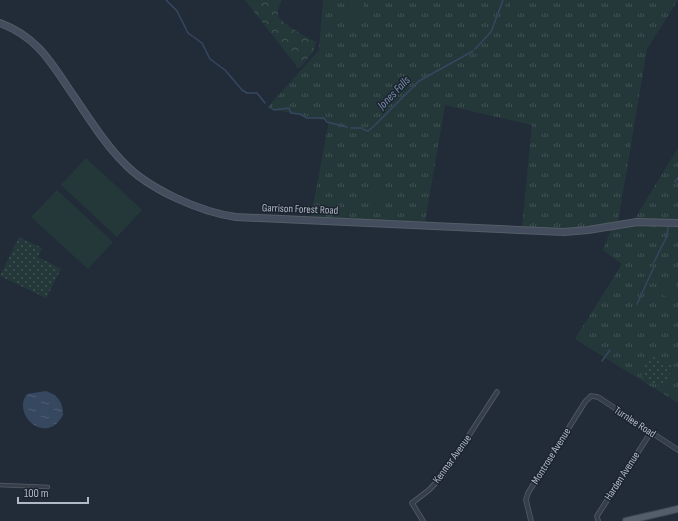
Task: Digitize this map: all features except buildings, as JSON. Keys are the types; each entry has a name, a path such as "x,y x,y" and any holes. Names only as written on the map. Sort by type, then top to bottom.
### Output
{"main road":[{"name":"Garrison Forest Road","path":"0,23 28,38 43,52 108,145 130,169 145,180 178,197 218,213 236,217 564,232 588,230 637,222 678,223"},
{"path":"626,521 678,509"}],"street":[{"name":"Kenmar Avenue","path":"423,521 412,503 444,474 497,392"},
{"name":"Turnlee Road","path":"591,396 598,398 678,450"},
{"name":"Montrose Avenue","path":"531,521 526,500 528,493 585,402 591,396"},
{"name":"Harden Avenue","path":"598,521 597,516 650,432"},
{"path":"0,485 48,488"}],"green space":[{"path":"245,0 282,0 278,15 283,22 307,38 316,42 313,52 301,67 298,68"},
{"path":"323,0 678,0 647,49 618,222 634,220 678,148 678,403 575,339 622,264 603,250 613,224 565,229 522,227 532,125 445,105 425,222 311,217 329,121 267,108 319,50"},
{"path":"351,0 359,0 364,4 363,9 355,17 349,17 346,8"},
{"path":"514,0 520,0 524,4 524,10 520,14 514,14 510,10 510,4"},
{"path":"86,158 142,210 117,237 61,185"},
{"path":"57,190 113,242 88,269 31,217"},
{"path":"379,191 386,196 387,199 382,206 379,207 372,202 371,199 376,192"},
{"path":"19,237 42,248 38,257 61,269 46,298 0,276"},
{"path":"668,279 674,282 677,288 674,294 668,297 662,294 659,288 662,282"},
{"path":"652,356 671,365 672,368 665,386 661,387 642,378 641,375 649,357"}],"water":[{"path":"46,391 57,397 62,406 63,415 56,424 48,428 40,428 27,418 23,410 23,402 27,394"}],"waterway":[{"name":"Jones Falls","path":"166,0 177,11 188,33 202,43 210,59 225,70 242,90 247,93 257,93 265,103"},
{"name":"Jones Falls","path":"475,49 491,32 503,0"},
{"name":"Jones Falls","path":"351,128 362,128 368,131 419,81 473,51"},
{"name":"Jones Falls","path":"270,107 274,110 289,108 291,113 300,114 307,118 324,118 327,122 347,127"},
{"path":"675,182 678,178"},
{"path":"654,262 667,236 668,227"},
{"path":"637,304 654,267"},
{"path":"602,361 610,350"}]}
